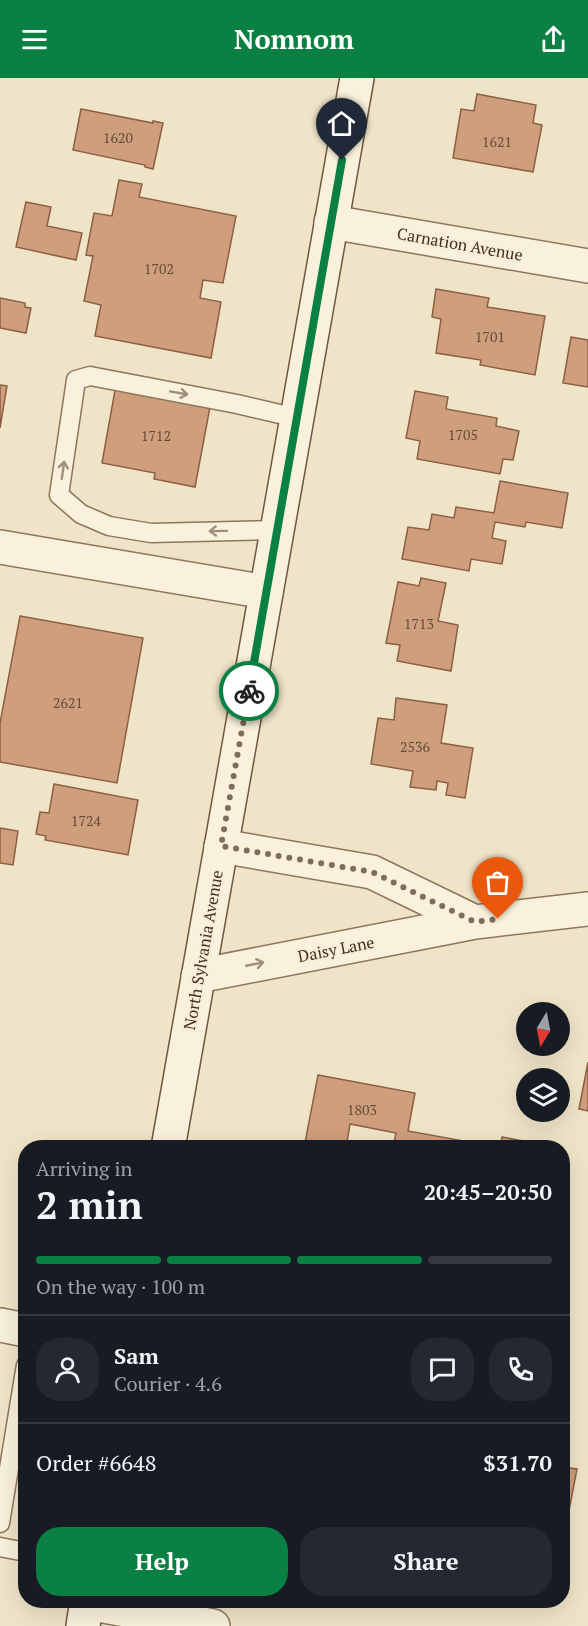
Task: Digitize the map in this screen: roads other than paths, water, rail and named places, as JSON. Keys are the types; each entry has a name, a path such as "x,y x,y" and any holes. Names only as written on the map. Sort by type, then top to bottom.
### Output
{"street":[{"name":"North Sylvania Avenue","path":"169,1140 357,78"},
{"name":"Carnation Avenue","path":"331,222 588,266"},
{"path":"0,547 266,592"},
{"path":"221,846 372,872 475,922"},
{"name":"Daisy Lane","path":"198,976 475,922 588,909"},
{"path":"0,1325 18,1328"},
{"path":"86,1610 213,1626"}],"lane":[{"path":"277,530 151,533 109,526 81,514 59,495 76,380 90,376 297,418"},
{"path":"0,1523 18,1414"},
{"path":"0,1547 18,1550"}]}
